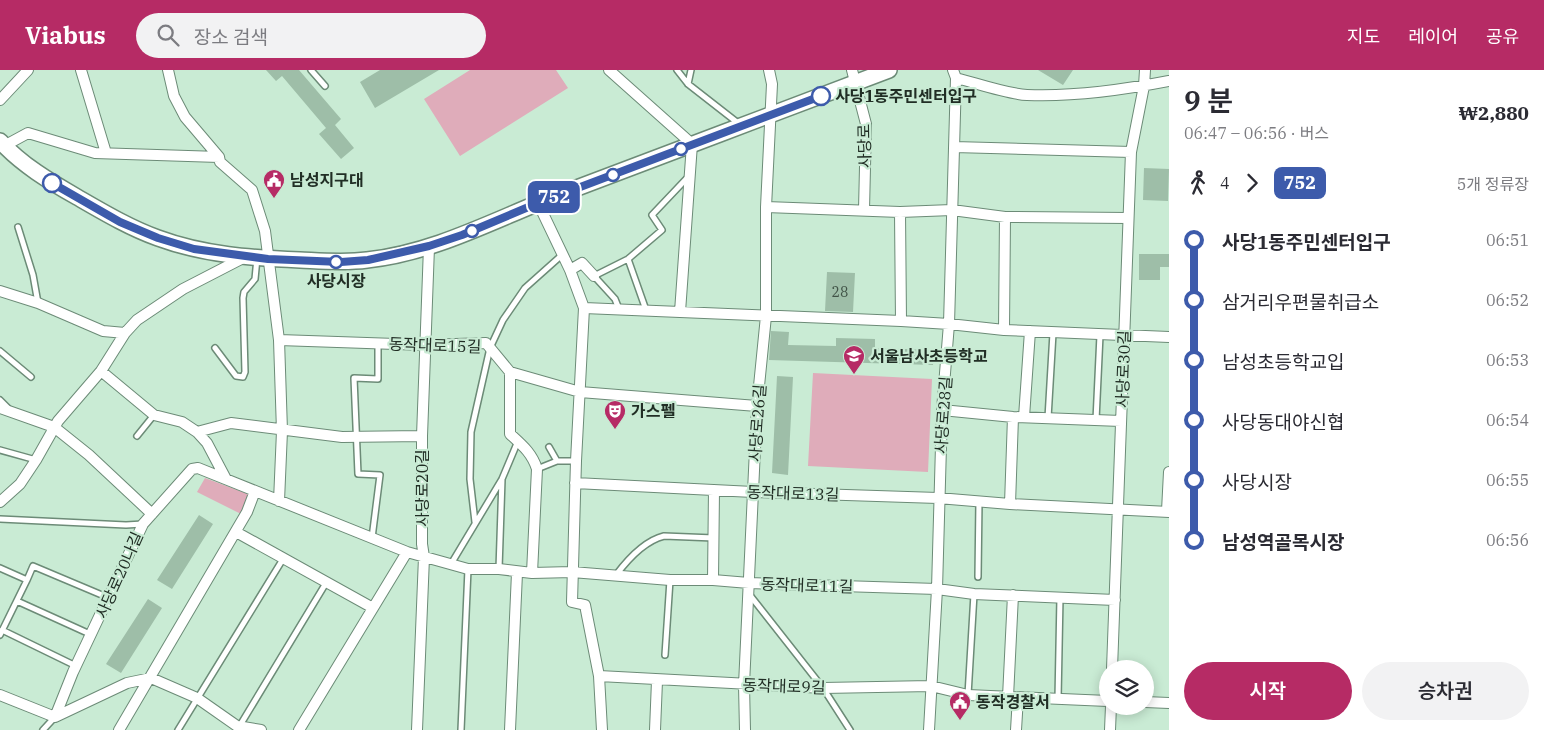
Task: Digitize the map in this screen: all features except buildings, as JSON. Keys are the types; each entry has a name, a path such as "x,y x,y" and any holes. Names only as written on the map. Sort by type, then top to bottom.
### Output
{"main road":[{"path":"2,143 36,173 120,222 158,238 194,249 257,258 341,262 368,260 429,246 462,235 538,203 770,116 853,76 889,70"}],"street":[{"path":"0,100 28,70"},
{"path":"81,70 106,153"},
{"path":"168,70 174,96 185,117 219,157 220,162 252,190 265,231 257,258 279,340 282,431 279,500"},
{"path":"769,70 772,84 770,116"},
{"name":"사당로30길","path":"1112,660 1131,152 1144,86 1145,70"},
{"path":"611,71 692,144 680,312"},
{"path":"954,74 1025,95 1079,93 1144,86 1169,81"},
{"name":"사당로28길","path":"929,730 937,589 938,498 942,410 949,324 954,74"},
{"name":"사당로","path":"853,76 866,124 864,210"},
{"name":"사당로26길","path":"745,730 744,685 757,406 766,316 766,207 770,116"},
{"path":"2,143 28,133 95,153 219,157"},
{"path":"954,147 1131,152"},
{"path":"538,203 570,270 584,308 575,483 572,602 585,605 599,676 602,730"},
{"path":"766,207 900,212 952,210 1005,217 1128,218"},
{"path":"900,212 901,321"},
{"path":"1004,330 1005,217"},
{"name":"사당로20길","path":"418,730 424,557 422,544 422,436 429,246"},
{"path":"2,496 20,484 54,427 101,371 125,333 137,320 183,289 257,258"},
{"path":"570,270 582,263 594,276"},
{"path":"0,291 38,303 103,331 125,333"},
{"path":"584,308 901,321 1053,333 1169,337"},
{"path":"1010,504 1030,331"},
{"name":"동작대로15길","path":"279,340 425,345 486,343 510,372"},
{"path":"101,371 154,415 182,422 197,432 207,442 226,479"},
{"path":"532,573 536,469 534,459 526,447 510,434 510,372 580,392 757,406"},
{"path":"0,408 54,427 89,455 152,514"},
{"path":"942,410 1019,417 1121,422"},
{"path":"197,432 231,423 282,431 342,437 422,436"},
{"name":"사당로20나길","path":"55,717 76,666 143,524 192,469 198,468 407,552 424,557"},
{"name":"동작대로13길","path":"575,483 753,492 979,500 1010,504 1168,512 1169,472"},
{"path":"713,580 714,490"},
{"path":"119,730 236,532 247,512 255,491"},
{"path":"236,532 373,608"},
{"path":"299,730 407,552"},
{"name":"동작대로11길","path":"424,557 468,569 499,569 517,573 572,572 670,580 713,580 748,588 937,589 974,594 1115,600"},
{"path":"510,730 517,573"},
{"path":"1013,595 1013,697 1016,730"},
{"name":"동작대로9길","path":"599,676 657,681 824,688 931,686 968,695 1099,701"},
{"path":"0,695 55,717 127,683 150,678 197,698 238,728 260,730"},
{"path":"655,730 657,681"},
{"path":"1154,702 1169,702"},
{"path":"1110,730 1111,715"}],"lane":[{"path":"311,70 325,86"},
{"path":"677,70 688,84 742,126"},
{"path":"688,84 691,70"},
{"path":"619,309 615,299 594,276 628,259 662,230 652,214 689,176"},
{"path":"18,227 33,275 38,303"},
{"path":"475,522 470,479 471,432 490,348 503,320 525,288 562,255"},
{"path":"214,348 236,376 243,377 245,372 243,298 244,292 255,280 257,258"},
{"path":"628,259 646,311"},
{"path":"1048,418 1053,333"},
{"path":"1096,420 1100,334"},
{"path":"372,538 380,475 358,474 354,378 378,379 378,343"},
{"path":"0,351 31,377"},
{"path":"0,400 12,411"},
{"path":"137,436 154,415"},
{"path":"451,564 502,479 518,441"},
{"path":"549,447 557,461"},
{"path":"0,450 36,460"},
{"path":"536,469 557,461 576,461"},
{"path":"499,569 502,479"},
{"path":"978,577 979,500"},
{"path":"0,519 126,525 143,524"},
{"path":"616,575 641,548 656,538 664,536 714,538"},
{"path":"178,730 283,559"},
{"path":"76,666 1,633 33,566 109,598"},
{"path":"0,568 27,580"},
{"path":"461,730 468,569"},
{"path":"665,655 670,580"},
{"path":"238,728 326,583"},
{"path":"748,588 824,688 850,730"},
{"path":"968,695 974,594"},
{"path":"1058,699 1060,598"},
{"path":"17,601 92,635"},
{"name":"사당로20나길","path":"43,730 55,717"}],"shaded area":[{"path":"470,70 556,70 568,88 460,156 424,99"},
{"path":"813,373 932,379 928,472 808,466"},
{"path":"205,478 248,494 243,515 197,492"}],"bus line":[{"name":"752","path":"52,183 120,222 158,238 194,249 268,259 341,262 368,260 429,246 462,235 538,203 821,96"}],"place":[{"name":"사당1동주민센터입구","path":"821,96"},
{"name":"남성지구대","path":"274,199"},
{"name":"사당시장","path":"336,262"},
{"name":"서울남사초등학교","path":"854,375"},
{"name":"가스펠","path":"615,430"},
{"name":"동작경찰서","path":"960,721"}]}
